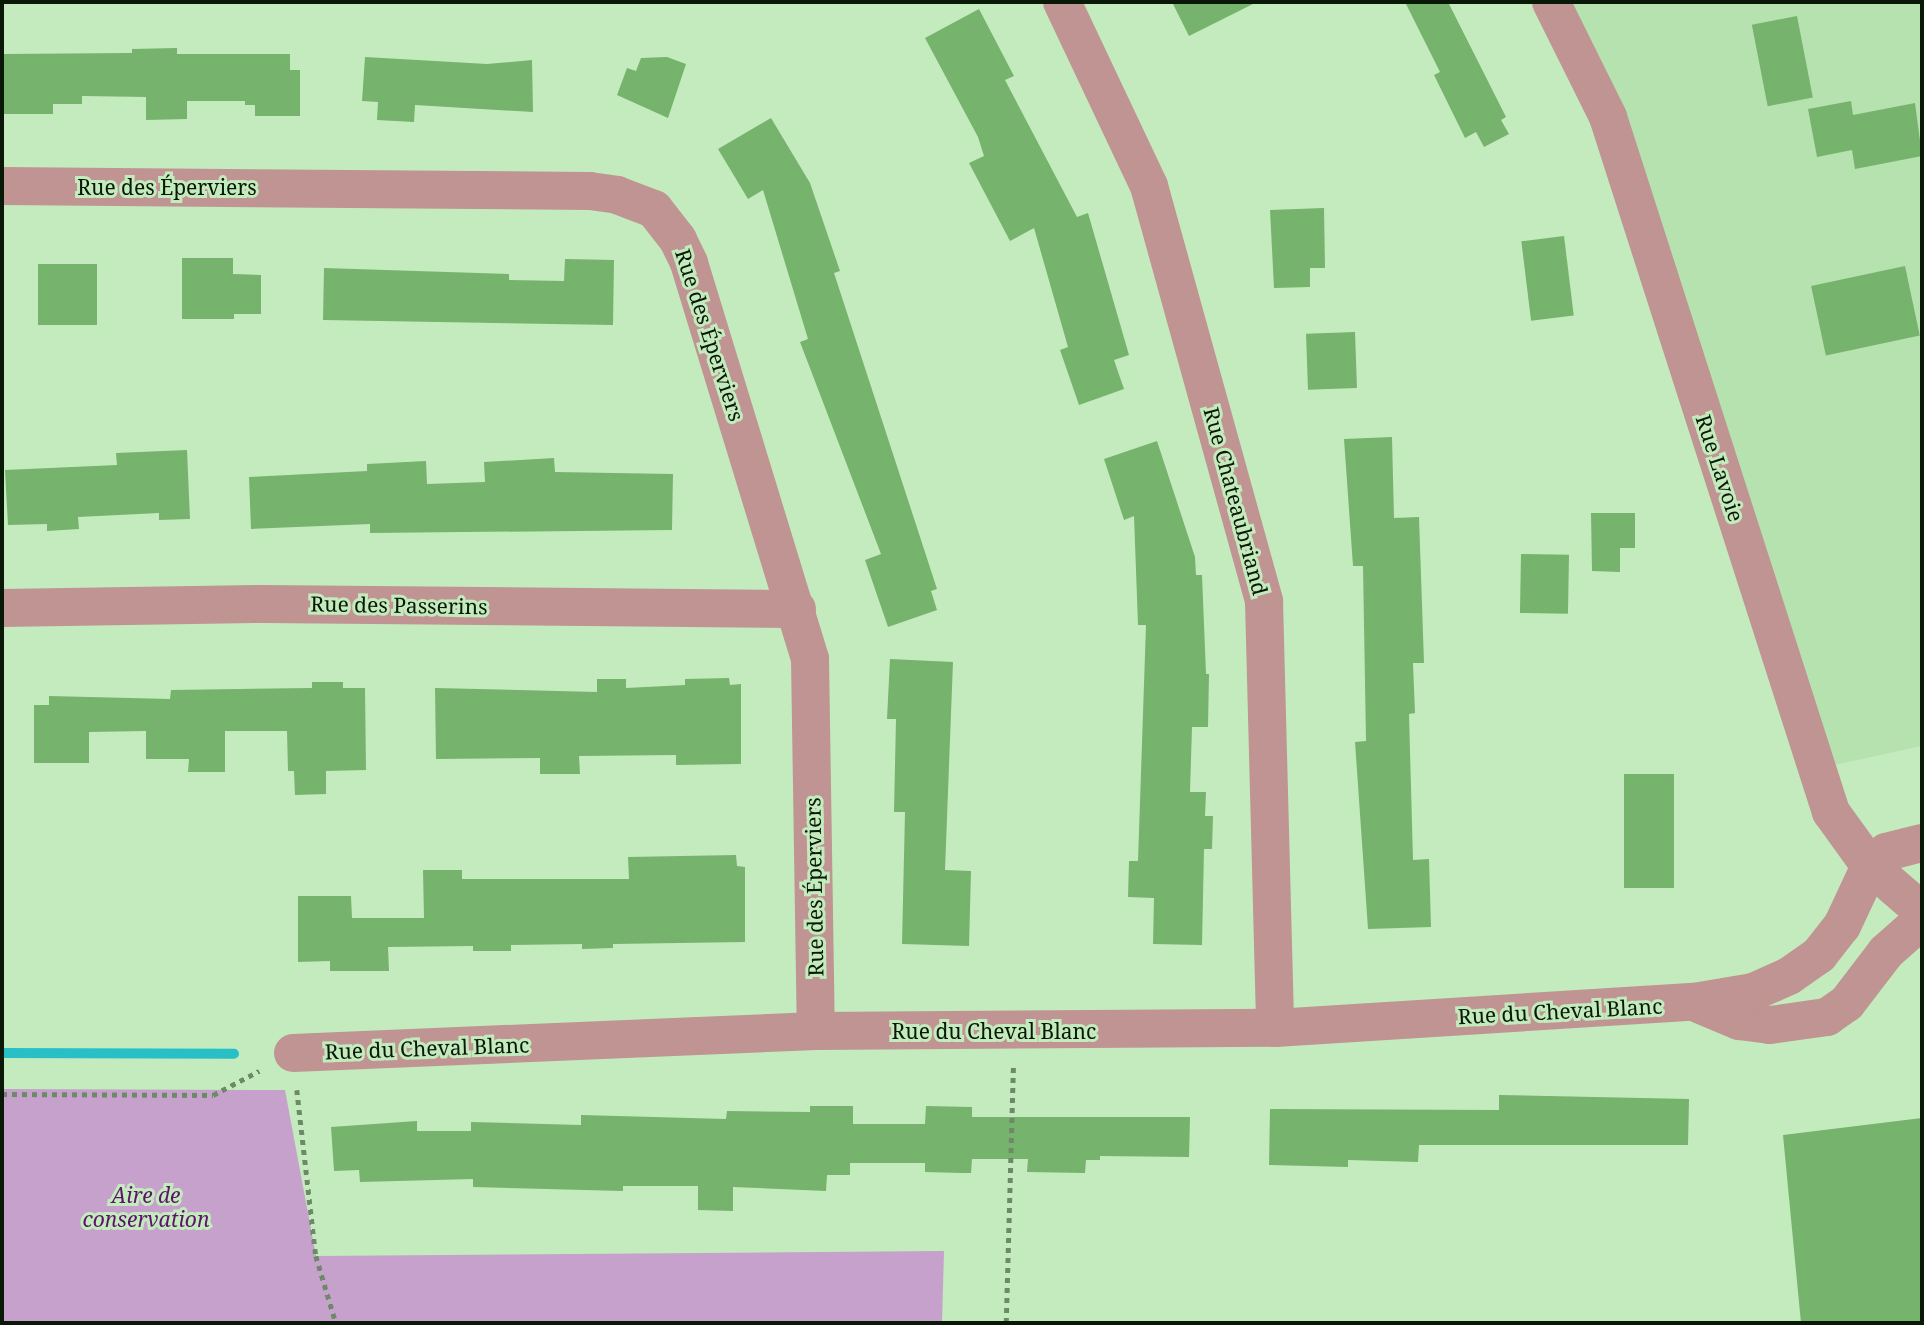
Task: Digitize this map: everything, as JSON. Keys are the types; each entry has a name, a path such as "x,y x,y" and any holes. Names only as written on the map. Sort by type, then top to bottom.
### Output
{"street":[{"name":"Rue Chateaubriand","path":"1062,2 1149,186 1264,601 1276,1028"},
{"name":"Rue Lavoie","path":"1551,2 1608,117 1831,812 1870,866 1922,911"},
{"name":"Rue des Éperviers","path":"2,186 590,191 617,195 654,209 678,240 689,263 797,609 810,659 816,1031"},
{"name":"Rue des Passerins","path":"2,608 262,604 797,609"},
{"path":"1870,866 1886,852 1922,843"},
{"name":"Rue du Cheval Blanc","path":"293,1053 816,1031 1276,1028 1694,1003 1753,992 1789,976 1819,955 1842,926 1870,866"},
{"name":"Rue du Cheval Blanc","path":"1694,1003 1739,1021 1770,1025 1827,1017 1847,1003 1886,952 1922,920"}],"path":[{"path":"1006,1323 1014,1031"},
{"path":"2,1094 213,1095 293,1053 316,1256 336,1323"}],"shaded area":[{"path":"1551,2 1922,2 1922,746 1815,769"}],"green space":[{"name":"Aire de conservation","path":"2,1089 285,1090 316,1256 944,1251 942,1323 2,1323"}],"building":[{"path":"1172,2 1257,2 1189,36"},
{"path":"1405,2 1448,2 1506,117 1501,120 1509,134 1484,147 1476,132 1465,138 1434,75 1440,72"},
{"path":"979,9 1014,76 1005,80 1077,217 1088,213 1129,355 1114,360 1124,389 1079,405 1060,350 1068,347 1034,228 1010,241 969,163 984,156 978,137 925,38"},
{"path":"1797,16 1813,97 1768,106 1752,25"},
{"path":"177,48 177,54 290,54 290,70 300,70 300,116 255,116 255,105 245,105 245,101 187,101 187,119 146,120 146,97 82,96 82,104 53,104 53,114 3,114 3,54 132,53 132,49"},
{"path":"365,57 487,64 532,60 533,112 415,105 414,122 377,120 378,102 362,101"},
{"path":"667,57 686,64 668,118 617,95 627,68 636,71 641,58"},
{"path":"1851,101 1853,115 1915,103 1922,156 1855,169 1852,150 1817,157 1808,109"},
{"path":"771,118 810,183 840,271 834,273 937,589 931,591 937,610 888,627 865,560 881,554 800,342 808,339 763,190 748,199 718,149"},
{"path":"1324,208 1325,268 1310,268 1310,287 1274,288 1270,210"},
{"path":"1564,236 1574,315 1531,321 1521,241"},
{"path":"182,258 233,258 233,274 261,275 261,314 234,314 234,319 182,319"},
{"path":"565,259 614,260 613,325 323,320 324,268 509,274 509,280 564,281"},
{"path":"38,264 97,264 97,325 38,325"},
{"path":"1905,266 1920,335 1826,355 1811,286"},
{"path":"1355,332 1357,388 1308,390 1306,334"},
{"path":"1392,437 1394,518 1419,517 1424,663 1413,663 1415,713 1409,714 1413,860 1429,859 1431,927 1368,929 1355,742 1366,741 1363,566 1353,566 1344,439"},
{"path":"1157,441 1195,557 1196,575 1202,575 1206,674 1209,674 1208,727 1192,727 1190,792 1206,792 1205,816 1213,816 1212,849 1204,849 1202,945 1153,944 1154,898 1128,897 1129,861 1138,861 1146,625 1138,625 1134,516 1124,520 1104,459"},
{"path":"187,450 190,519 159,520 159,513 78,517 79,529 47,531 47,524 8,525 5,470 117,465 116,453"},
{"path":"554,458 555,472 673,474 672,530 370,533 370,524 251,529 249,477 367,471 367,464 426,461 427,484 485,482 484,462"},
{"path":"1591,513 1635,513 1635,548 1620,548 1620,572 1592,571"},
{"path":"1521,554 1569,555 1568,614 1520,613"},
{"path":"890,659 953,662 945,870 971,871 969,946 902,944 905,812 894,812 896,719 887,719"},
{"path":"729,678 730,685 741,684 741,764 676,765 676,755 579,756 580,774 540,774 540,758 436,759 435,688 597,692 597,679 626,679 626,688 685,685 685,679"},
{"path":"312,682 343,682 343,688 365,688 366,770 326,771 326,794 295,795 294,771 288,771 287,731 225,731 225,772 188,772 189,759 146,759 146,731 89,732 89,763 34,763 34,705 49,705 49,696 170,699 171,690 312,688"},
{"path":"1624,774 1674,774 1674,888 1624,888"},
{"path":"736,855 737,866 745,867 745,942 613,944 613,948 582,949 582,944 511,945 511,951 473,951 473,946 388,947 389,971 330,971 330,961 298,962 298,896 351,896 352,918 424,918 423,870 462,870 462,879 629,879 628,857"},
{"path":"1499,1095 1689,1099 1688,1145 1419,1145 1418,1162 1348,1160 1348,1167 1269,1165 1270,1109 1499,1110"},
{"path":"810,1106 853,1106 853,1124 925,1124 926,1106 972,1107 972,1117 1190,1117 1189,1157 1100,1156 1100,1160 1086,1160 1085,1173 1027,1172 1028,1159 972,1159 971,1173 925,1172 925,1163 850,1163 850,1175 827,1175 826,1191 733,1187 733,1211 698,1210 698,1186 623,1186 623,1191 473,1187 473,1179 360,1182 359,1170 334,1171 331,1127 417,1121 417,1131 471,1131 471,1122 581,1125 581,1115 726,1119 727,1111 810,1112"},
{"path":"1922,1118 1922,1323 1801,1323 1783,1135"}],"waterway":[{"path":"2,1053 234,1054"}]}
